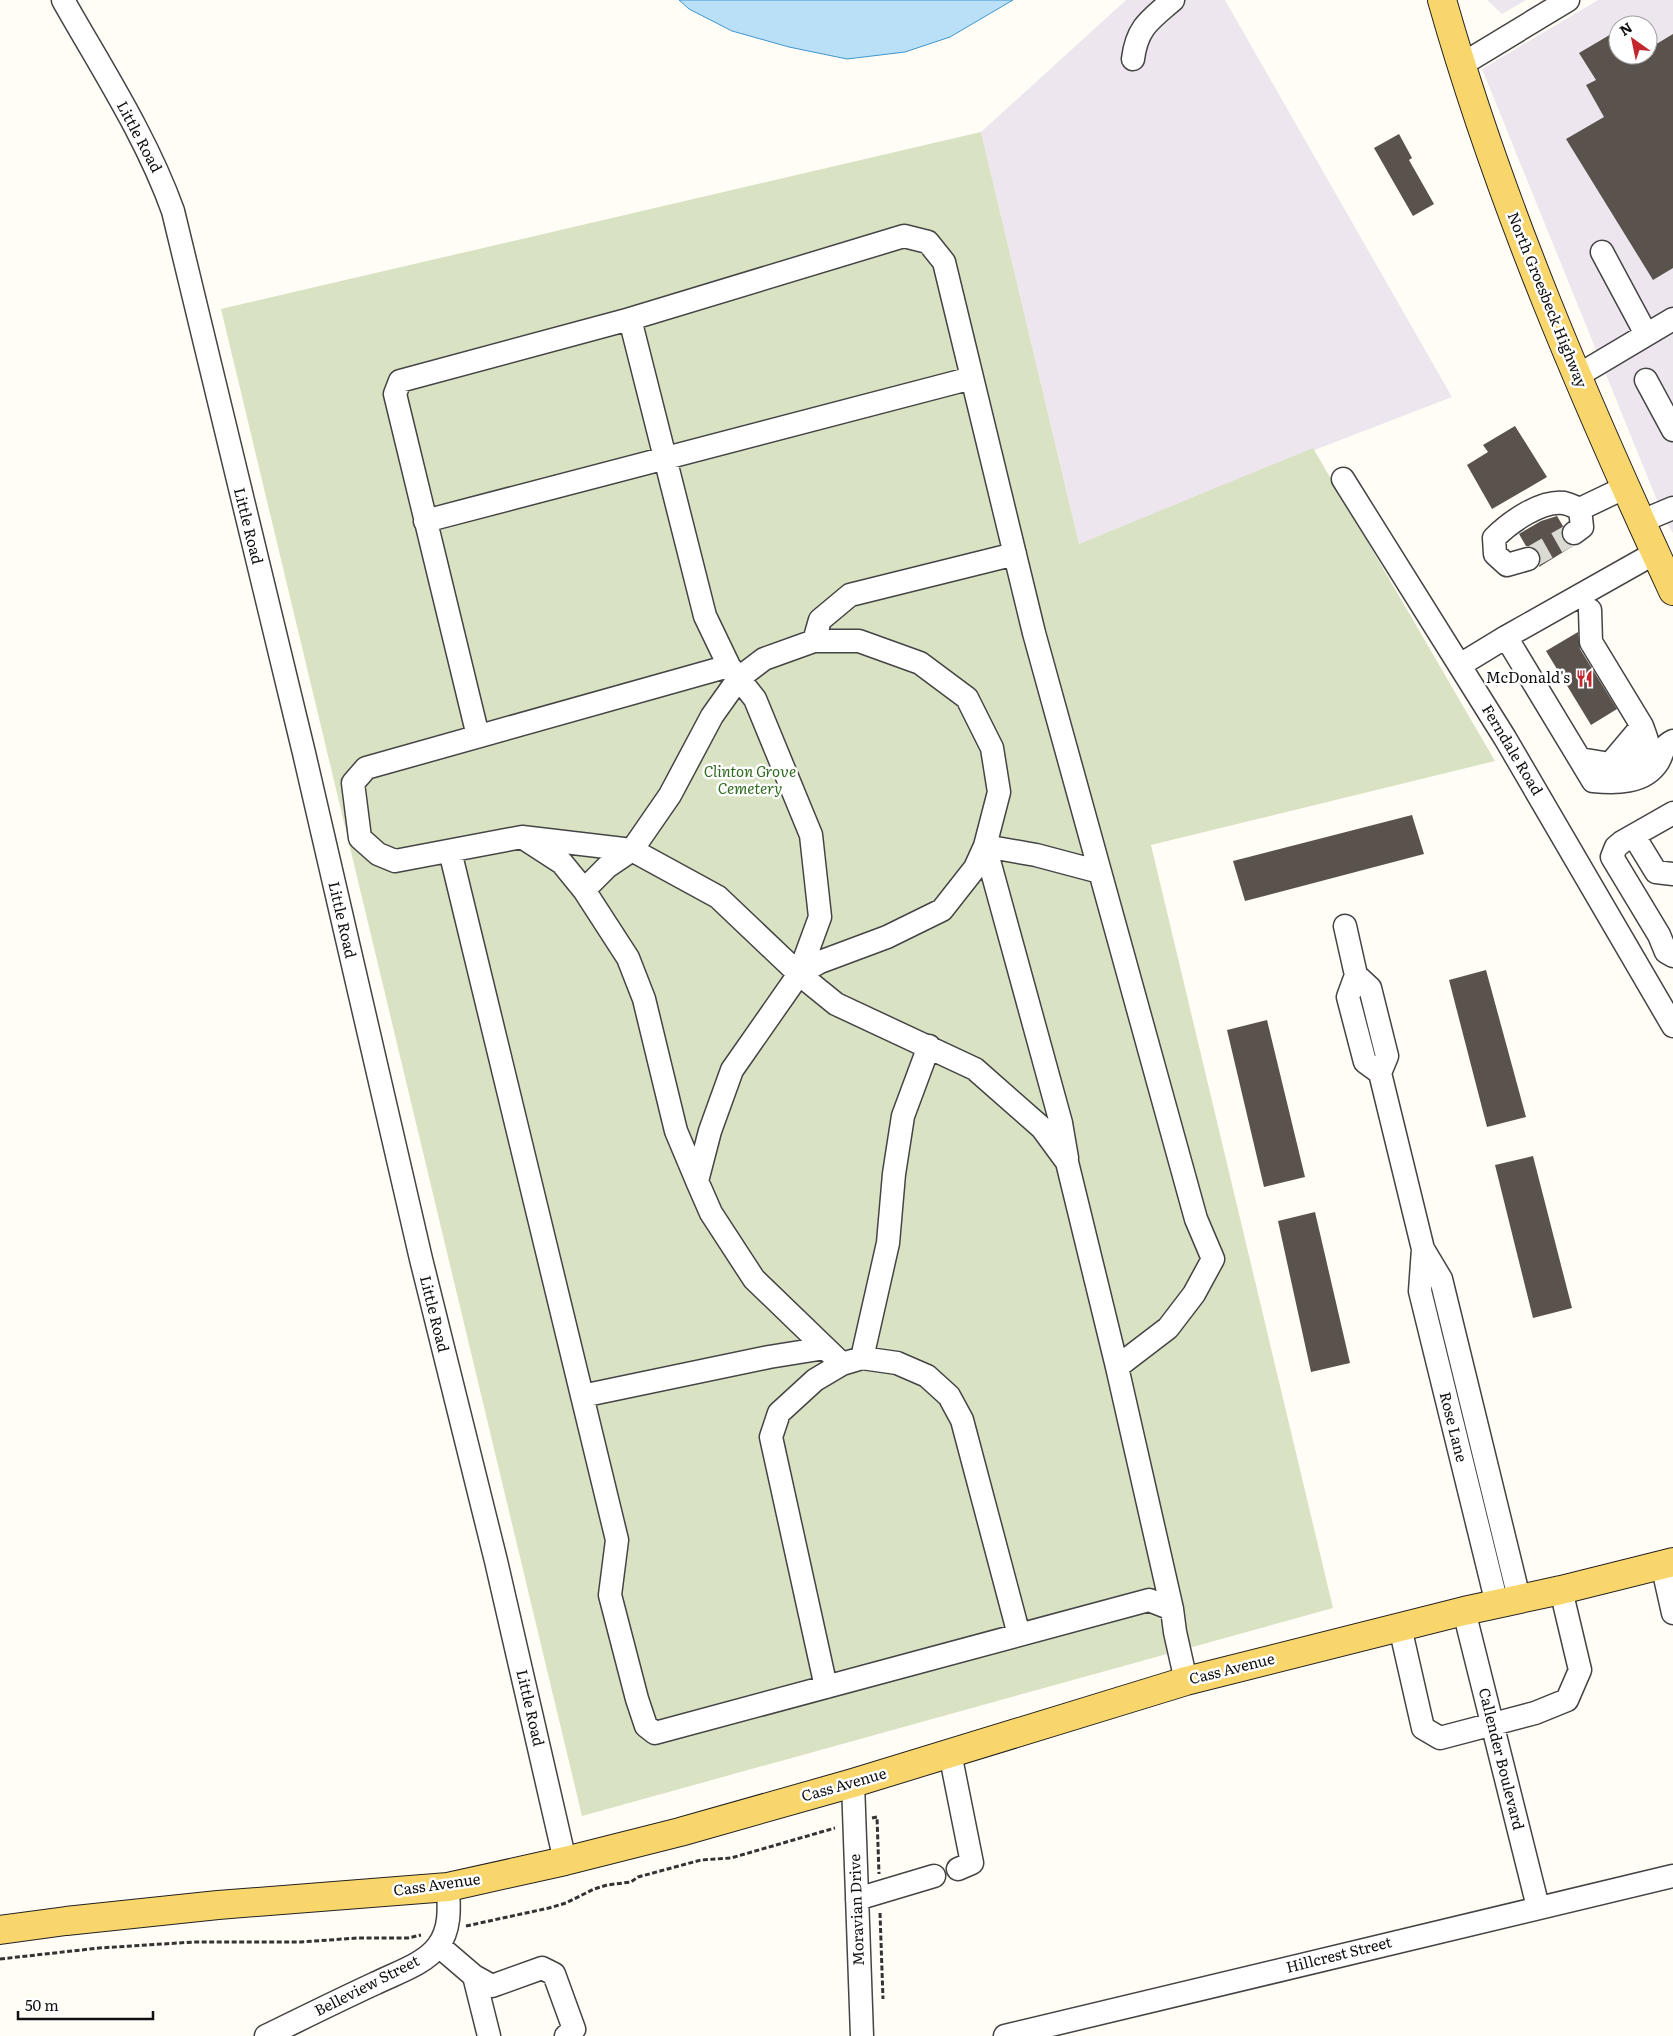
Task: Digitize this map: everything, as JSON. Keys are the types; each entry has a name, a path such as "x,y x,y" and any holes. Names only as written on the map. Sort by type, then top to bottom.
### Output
{"main road":[{"name":"North Groesbeck Highway","path":"1442,0 1461,65 1512,215 1577,376 1673,591"},
{"name":"Cass Avenue","path":"0,1930 218,1905 448,1887 565,1861 680,1832 853,1783 1186,1680 1668,1563"}],"street":[{"name":"Little Road","path":"63,0 138,131 162,180 173,211 304,753 421,1259 496,1561 565,1861"},
{"path":"1133,59 1135,40 1148,23 1172,0"},
{"path":"1461,65 1568,0"},
{"path":"478,736 394,394 400,381 630,318 904,236 928,242 944,262 1034,633 1196,1219 1214,1259 1194,1294 1168,1328 1118,1368"},
{"path":"1602,252 1646,334"},
{"path":"630,318 705,616 734,672 755,699 811,834 820,917 799,974 732,1070 710,1131 697,1181"},
{"path":"1577,376 1673,318"},
{"path":"426,522 972,378"},
{"path":"1646,380 1673,430"},
{"name":"Ferndale Road","path":"1343,479 1505,738 1673,1026"},
{"path":"1528,559 1507,566 1495,554 1494,538 1509,523 1545,505 1564,503 1580,509 1626,487"},
{"path":"1642,521 1673,508"},
{"path":"1574,533 1582,527 1580,509"},
{"path":"1460,665 1506,637 1585,603 1656,553"},
{"path":"814,641 820,620 850,595 1015,554"},
{"path":"1506,637 1593,781 1626,782 1644,774 1657,763 1670,742 1585,603"},
{"path":"1580,759 1610,764 1642,726 1591,642 1585,603"},
{"path":"799,974 820,962 887,937 942,910 975,868 985,846 999,792 992,748 967,698 920,663 859,641 814,641 734,672 478,736 366,768 353,783 360,838 378,854 395,861 522,837 632,850 718,897 799,974 836,1004 975,1069 1042,1128 1067,1162"},
{"path":"584,890 607,867 632,850 670,795 734,672"},
{"path":"1673,813 1616,847 1612,857 1659,935 1666,952 1673,956"},
{"path":"1634,836 1656,872 1673,874"},
{"path":"522,837 562,863 584,890 628,958 644,999 676,1131 711,1213 754,1279 825,1348 852,1361 897,1363 927,1376 949,1396 962,1420 1019,1635"},
{"path":"985,846 1036,854 1100,872"},
{"path":"985,846 1061,1123 1067,1162 1118,1368 1172,1609 1174,1632 1186,1680"},
{"path":"450,851 617,1540 610,1595 646,1726 656,1733 1149,1600 1172,1609"},
{"name":"Rose Lane","path":"1345,926 1356,975 1370,988 1387,1056 1380,1074 1423,1249 1420,1291 1508,1601"},
{"path":"826,1687 771,1437 779,1413 815,1380 852,1361 888,1243 894,1174 903,1116 929,1046"},
{"path":"582,1396 769,1357 825,1348"},
{"path":"1668,1563 1673,1614"},
{"path":"1400,1627 1423,1728 1440,1738 1535,1713 1567,1700 1580,1670 1561,1590"},
{"name":"Callender Boulevard","path":"1464,1611 1538,1907"},
{"path":"950,1753 972,1863 958,1869"},
{"name":"Moravian Drive","path":"853,1783 862,2036"},
{"path":"857,1899 934,1876"},
{"name":"Hillcrest Street","path":"1005,2036 1673,1876"},
{"name":"Belleview Street","path":"266,2036 409,1967 433,1952 447,1927 450,1911 448,1887"},
{"path":"438,1946 474,1976 492,1986 542,1968 554,1974 574,2029 566,2036"},
{"path":"474,1976 488,2036"}],"path":[{"path":"877,1817 883,2008"},
{"path":"464,1926 550,1908 607,1885 631,1882 638,1877 701,1860 731,1858 815,1833"},
{"path":"0,1959 99,1948 194,1942 277,1942 357,1938 408,1938"}],"shaded area":[{"path":"1126,0 1225,0 1452,397 1079,544 981,132"},
{"path":"1487,0 1526,0 1502,14"},
{"path":"1598,0 1673,0 1673,533 1665,520 1482,69"}],"green space":[{"name":"Clinton Grove Cemetery","path":"981,132 1079,544 1313,448 1495,761 1151,845 1333,1608 582,1816 221,309"}],"water":[{"path":"679,0 1013,0 950,37 905,52 847,59 789,47 732,31 689,9"}],"building":[{"path":"1673,34 1673,268 1653,280 1566,139 1604,117 1586,85 1596,80 1579,53 1608,36 1608,65 1658,65 1658,43"},
{"path":"1399,134 1412,158 1409,160 1434,204 1413,216 1374,148"},
{"path":"1515,426 1547,477 1492,509 1467,465 1488,452 1483,445"},
{"path":"1557,516 1563,526 1561,534 1563,540 1568,545 1573,546 1539,567 1541,556 1532,546 1526,546 1519,534 1541,521"},
{"name":"McDonald's","path":"1578,632 1580,649 1617,709 1591,725 1546,651"},
{"path":"1412,815 1424,854 1245,901 1233,861"},
{"path":"1486,970 1526,1117 1487,1127 1449,980"},
{"path":"1267,1020 1305,1177 1264,1187 1227,1030"},
{"path":"1533,1156 1572,1308 1533,1318 1495,1165"},
{"path":"1315,1212 1350,1363 1311,1372 1278,1221"}],"tunnel":[{"path":"1528,559 1574,533"}],"place":[{"name":"McDonald's","path":"1584,678"}]}
